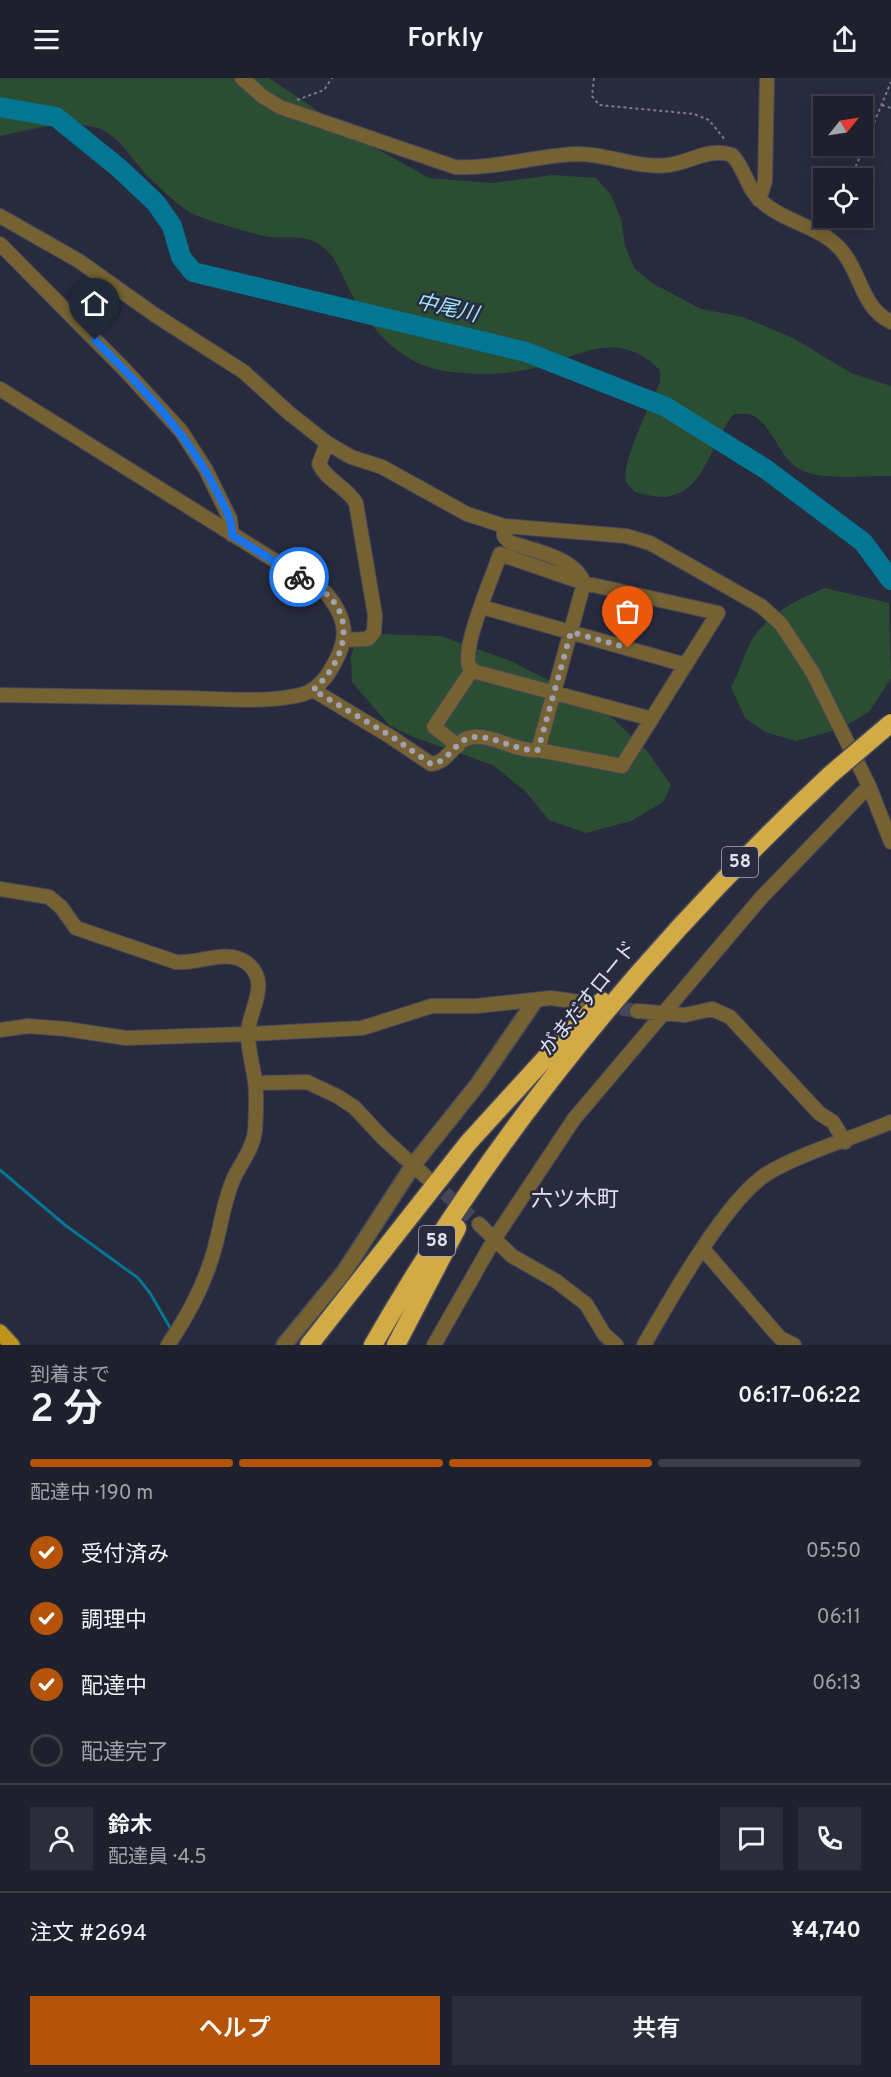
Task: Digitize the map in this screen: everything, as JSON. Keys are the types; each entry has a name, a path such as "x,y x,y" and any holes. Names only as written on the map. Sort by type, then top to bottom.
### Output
{"highway":[{"name":"がまだすロード","path":"373,1345 432,1248 506,1140 571,1055 655,954 762,839 830,775 891,723"},
{"path":"309,1345 468,1143 579,1023 655,954"},
{"path":"396,1345 506,1140"}],"main road":[{"path":"0,1332 12,1345"}],"street":[{"path":"242,78 262,96 280,107 455,167 474,168 557,155 582,154 647,166 670,165 715,152 732,155 743,168 759,200 836,244 848,258 871,308 891,322"},
{"path":"759,200 765,181 767,78"},
{"path":"0,216 79,261 155,315 244,372 289,413 327,443 351,457 382,467 466,514 504,526 626,536 650,543 761,606 781,624 813,673 869,786 891,842"},
{"path":"0,244 124,369 181,431 206,470 230,519 232,535"},
{"path":"0,389 324,592 343,621 345,640 334,664 313,690 301,695 245,699 0,696"},
{"path":"327,443 319,464 326,474 346,489 356,503 375,615 374,632 368,639 345,640"},
{"path":"504,526 504,536 509,542 569,565 579,573 584,583 538,750"},
{"path":"313,690 391,736 431,764 442,761 458,746 475,737 527,751 538,750 622,766 652,720 718,613 584,583 500,554 467,661 472,670 652,720"},
{"path":"482,607 686,665"},
{"path":"458,746 434,727 472,670"},
{"path":"434,1345 495,1238 574,1119 761,898 869,786"},
{"path":"0,889 49,897 61,907 76,928 176,962 189,963 229,956 248,964 255,973 260,993 248,1034 255,1083 255,1131 252,1146 232,1181 215,1250 196,1294 172,1339"},
{"path":"0,1030 28,1026 126,1038 248,1034 362,1028 432,1006 476,1006 560,998 579,1002"},
{"path":"284,1345 350,1265 414,1164 478,1084 535,1001"},
{"path":"637,1011 685,1015 712,1009 730,1017 819,1113 833,1122 845,1142"},
{"path":"255,1083 296,1081 328,1091 354,1107 383,1138 426,1177"},
{"path":"644,1345 703,1249 747,1189 785,1165 891,1122"},
{"path":"479,1224 512,1256 556,1281 586,1304 604,1334 616,1345"},
{"path":"703,1249 780,1338 794,1345"}],"path":[{"path":"280,107 317,94 328,86 332,78"},
{"path":"594,78 592,96 599,105 703,117 714,125 729,145 732,155"},
{"path":"855,168 891,82"},
{"path":"882,105 891,108"}],"green space":[{"path":"0,78 269,78 361,140 429,178 493,183 553,175 596,178 611,195 621,219 625,246 635,269 652,283 701,309 743,317 793,338 851,373 891,386 891,476 843,477 807,472 791,463 759,420 750,414 734,414 706,464 689,487 677,494 663,497 635,492 626,481 628,460 660,382 660,370 643,357 627,350 595,349 525,370 493,374 450,372 410,359 386,341 366,317 332,256 316,242 303,238 263,236 191,213 155,183 125,148 103,130 70,124 35,128 0,136"},
{"path":"825,588 889,603 891,678 869,712 840,729 796,741 765,732 745,718 731,687 752,640 762,627 787,607"},
{"path":"376,634 441,636 511,661 602,708 647,751 671,785 663,802 631,821 586,833 549,820 524,790 493,765 413,737 389,725 352,682 351,657 355,641"}],"waterway":[{"name":"中尾川","path":"0,107 56,117 119,168 156,203 172,226 181,257 193,272 526,352 666,407 767,470 863,542 891,580"},
{"path":"0,1170 65,1225 138,1278 150,1293 172,1331"}],"tunnel":[{"path":"579,1002 637,1011"},
{"path":"429,1179 479,1224"}],"way so far":[{"path":"299,577 324,592 343,621 345,640 340,653 322,682 313,690 391,736 423,761 431,764 442,761 464,741 475,737 527,751 538,750 571,632 628,648"}],"district":[{"name":"六ツ木町","path":"575,1200"}],"route":[{"path":"95,340 181,431 206,470 230,519 232,535 299,577"}]}
